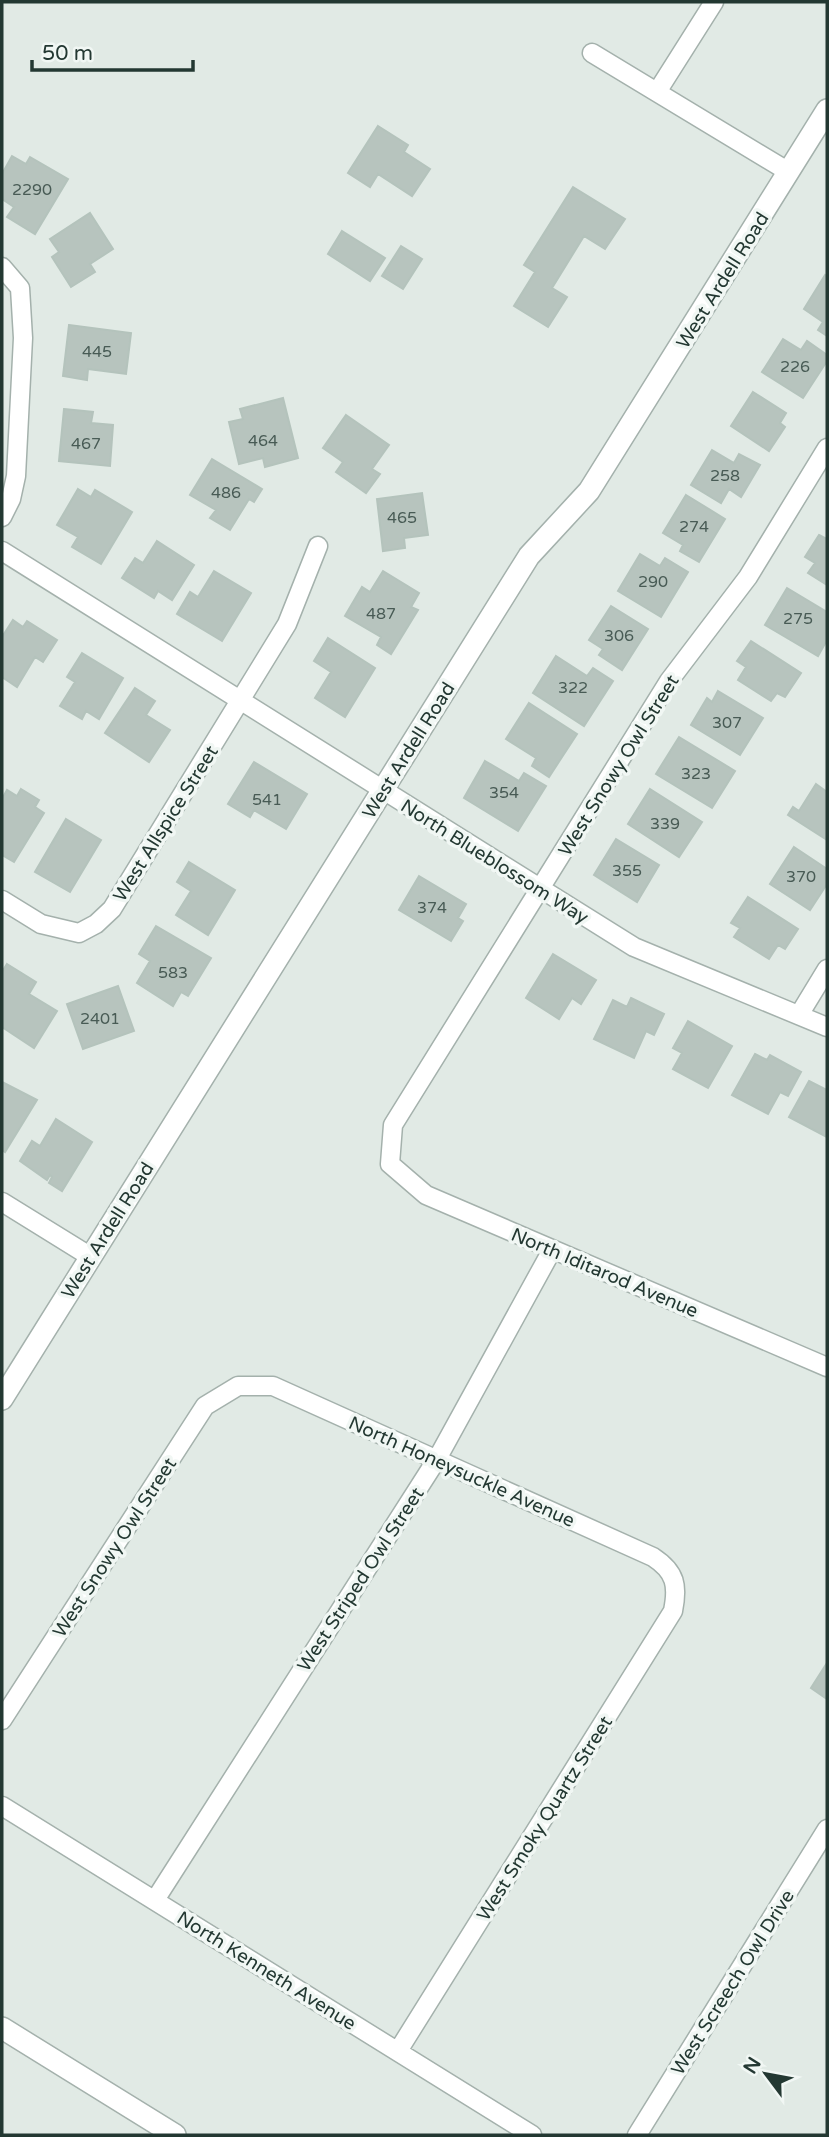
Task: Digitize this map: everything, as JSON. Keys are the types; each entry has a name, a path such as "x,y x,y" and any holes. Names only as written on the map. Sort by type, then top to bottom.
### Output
{"street":[{"path":"657,92 715,2"},
{"path":"593,53 789,172"},
{"name":"West Ardell Road","path":"2,1399 529,556 589,491 827,110"},
{"path":"2,267 20,288 23,338 16,476 11,499 2,517"},
{"name":"West Snowy Owl Street","path":"390,1164 393,1125 670,681 748,577 827,448"},
{"name":"West Allspice Street","path":"2,900 41,924 79,933 96,924 112,909 287,624 318,546"},
{"name":"North Blueblossom Way","path":"2,551 239,702 634,947 827,1027"},
{"path":"799,1014 827,969"},
{"name":"North Iditarod Avenue","path":"390,1164 426,1195 827,1367"},
{"path":"2,1202 90,1257"},
{"name":"West Striped Owl Street","path":"155,1900 437,1459 552,1250"},
{"name":"West Snowy Owl Street","path":"2,1720 205,1406 238,1386"},
{"name":"North Honeysuckle Avenue","path":"238,1386 273,1386 653,1558 668,1567 675,1579"},
{"name":"West Smoky Quartz Street","path":"398,2051 673,1611 675,1579"},
{"name":"North Kenneth Avenue","path":"2,1806 532,2135"},
{"name":"West Screech Owl Drive","path":"637,2135 827,1829"},
{"path":"2,2028 175,2135"}],"building":[{"path":"378,126 408,145 404,152 430,169 412,196 378,174 370,187 348,173"},
{"path":"12,156 26,164 30,157 68,179 35,234 7,217 14,207 2,199 2,174"},
{"path":"573,187 625,219 605,249 584,236 552,288 567,297 548,327 514,306 535,272 524,265"},
{"path":"90,213 113,249 90,264 95,272 71,287 52,257 59,252 50,239"},
{"path":"342,231 385,258 370,281 328,254"},
{"path":"401,246 422,259 403,289 382,276"},
{"path":"825,275 827,336 818,330 823,322 804,309"},
{"path":"69,325 131,333 126,374 88,369 87,380 63,376"},
{"path":"783,339 801,350 807,341 827,355 827,361 803,398 762,372"},
{"path":"753,392 786,413 780,423 785,427 769,451 731,426"},
{"path":"283,398 298,458 265,467 263,458 239,464 229,422 243,419 240,409"},
{"path":"64,409 93,412 91,423 113,425 110,466 59,461"},
{"path":"346,415 389,445 372,469 380,474 366,493 336,472 343,462 323,448"},
{"path":"712,450 734,463 739,454 760,465 741,497 729,489 721,503 691,485"},
{"path":"212,459 262,489 254,502 249,499 230,530 210,518 216,510 190,495"},
{"path":"78,489 91,497 95,490 132,512 101,564 72,547 78,537 57,525"},
{"path":"422,493 428,535 404,538 405,548 383,551 377,499"},
{"path":"686,495 725,519 699,562 680,551 683,545 663,533"},
{"path":"819,535 827,539 827,585 808,573 815,563 805,557"},
{"path":"157,541 194,565 172,600 158,591 154,598 122,578 135,558 143,563"},
{"path":"640,554 660,566 665,558 688,572 661,617 618,591"},
{"path":"214,571 251,593 222,641 177,614 190,592 198,597"},
{"path":"383,571 419,593 411,607 418,610 391,654 377,645 381,637 345,616 362,587 370,592"},
{"path":"787,588 827,612 827,640 818,656 765,625"},
{"path":"611,606 648,629 622,670 599,655 603,649 589,640"},
{"path":"13,620 23,627 27,621 57,640 43,662 35,657 17,687 2,677 2,637"},
{"path":"328,638 375,668 345,717 315,698 331,672 314,661"},
{"path":"751,641 801,673 785,697 777,693 771,701 738,680 746,667 737,661"},
{"path":"82,653 123,678 99,719 86,711 82,719 60,706 75,682 67,677"},
{"path":"556,656 587,676 593,668 613,681 584,726 533,693"},
{"path":"135,688 155,701 146,715 170,730 149,762 105,733"},
{"path":"718,691 763,718 740,755 691,725 707,698 712,702"},
{"path":"529,703 577,734 549,777 532,766 536,758 506,739"},
{"path":"679,737 735,771 712,808 656,774"},
{"path":"485,761 519,781 524,773 546,786 518,831 464,798"},
{"path":"254,762 307,794 286,829 254,810 250,817 228,804"},
{"path":"816,784 827,792 827,840 788,815 793,807 799,811"},
{"path":"21,789 39,800 35,807 44,813 14,862 2,855 2,799 7,790 17,796"},
{"path":"650,789 702,822 679,857 628,824"},
{"path":"66,819 101,840 70,892 35,872"},
{"path":"616,839 659,865 637,902 594,875"},
{"path":"794,847 827,869 827,884 810,910 770,884"},
{"path":"189,862 235,890 208,935 176,915 191,891 177,882"},
{"path":"419,876 466,904 458,918 463,921 451,941 399,910"},
{"path":"748,897 798,929 785,949 778,945 769,959 734,937 740,928 731,923"},
{"path":"156,926 211,958 188,996 181,992 173,1006 137,983 150,961 139,954"},
{"path":"553,954 596,980 581,1004 572,998 559,1019 526,998"},
{"path":"7,964 36,982 29,994 57,1011 34,1048 2,1027 2,972"},
{"path":"118,986 134,1031 83,1049 67,1004"},
{"path":"631,998 664,1014 654,1035 646,1031 634,1058 594,1039 613,1000 627,1007"},
{"path":"688,1021 732,1046 708,1088 673,1069 682,1053 673,1048"},
{"path":"755,1054 767,1060 770,1055 801,1072 788,1096 780,1092 768,1114 732,1095"},
{"path":"809,1081 827,1090 827,1137 789,1117"},
{"path":"2,1082 37,1100 5,1152 2,1150"},
{"path":"56,1119 92,1142 62,1191 49,1183 52,1177 50,1175 47,1180 20,1161 32,1141 40,1146"},
{"path":"827,1663 827,1699 811,1688"}]}
